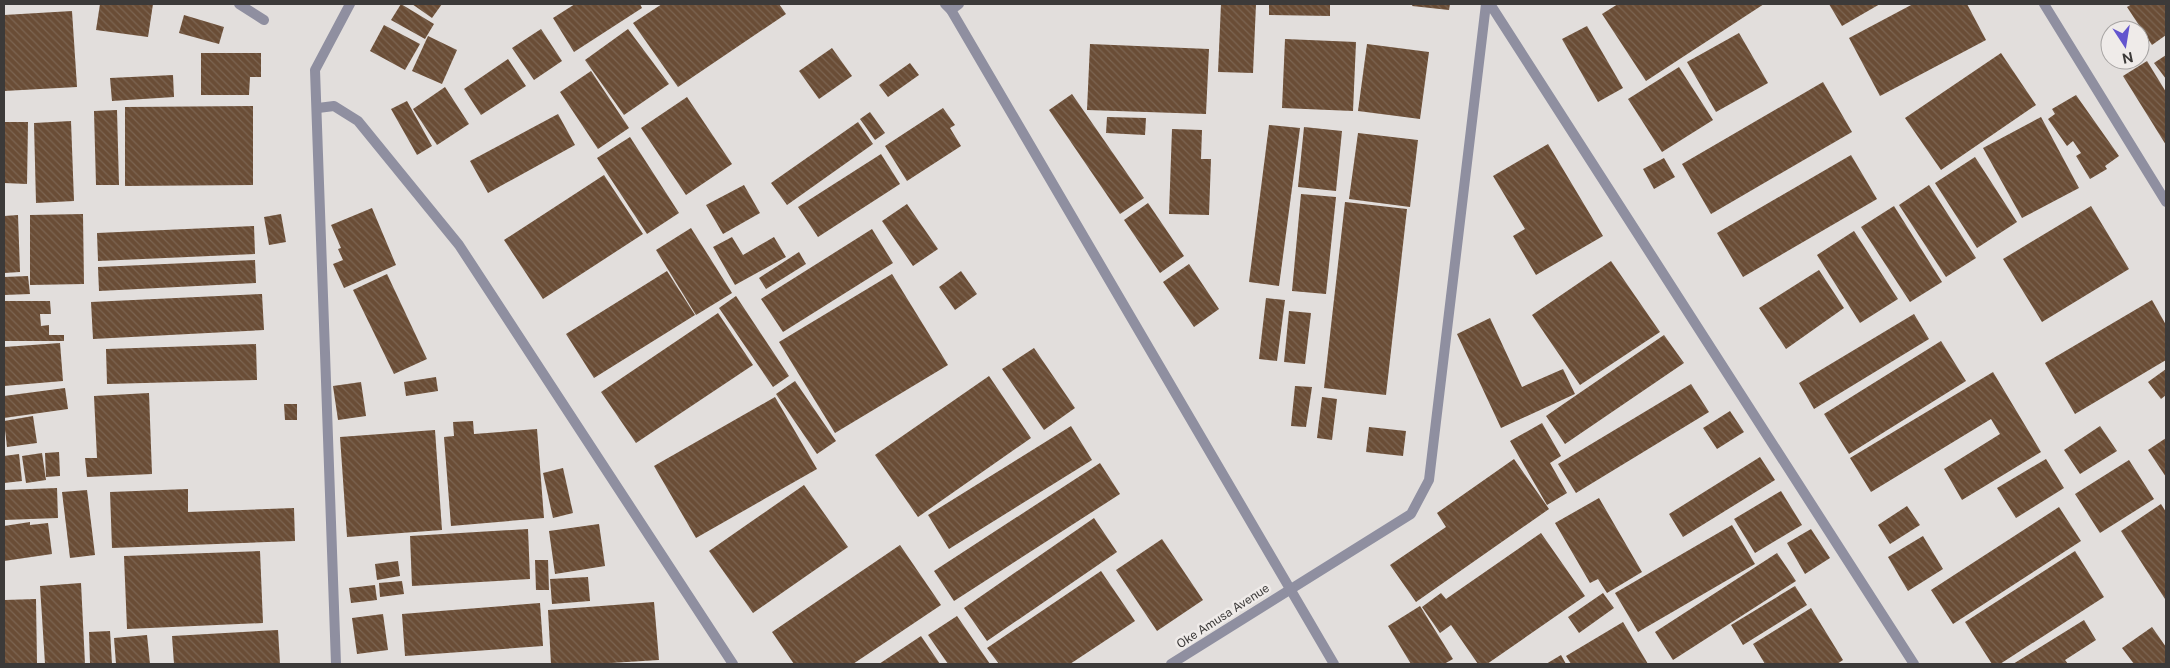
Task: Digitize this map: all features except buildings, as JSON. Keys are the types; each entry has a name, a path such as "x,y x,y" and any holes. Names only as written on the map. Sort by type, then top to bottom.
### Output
{"street":[{"path":"239,4 264,20"},
{"path":"336,664 318,108 315,70 350,4"},
{"name":"Oke Amusa Avenue","path":"1171,664 1288,589 1411,514 1429,480 1486,4"},
{"path":"1490,4 1914,664"},
{"path":"2044,4 2166,202"},
{"path":"952,6 1288,589 1334,664"},
{"path":"318,108 334,106 358,121 460,245 733,664"}]}
